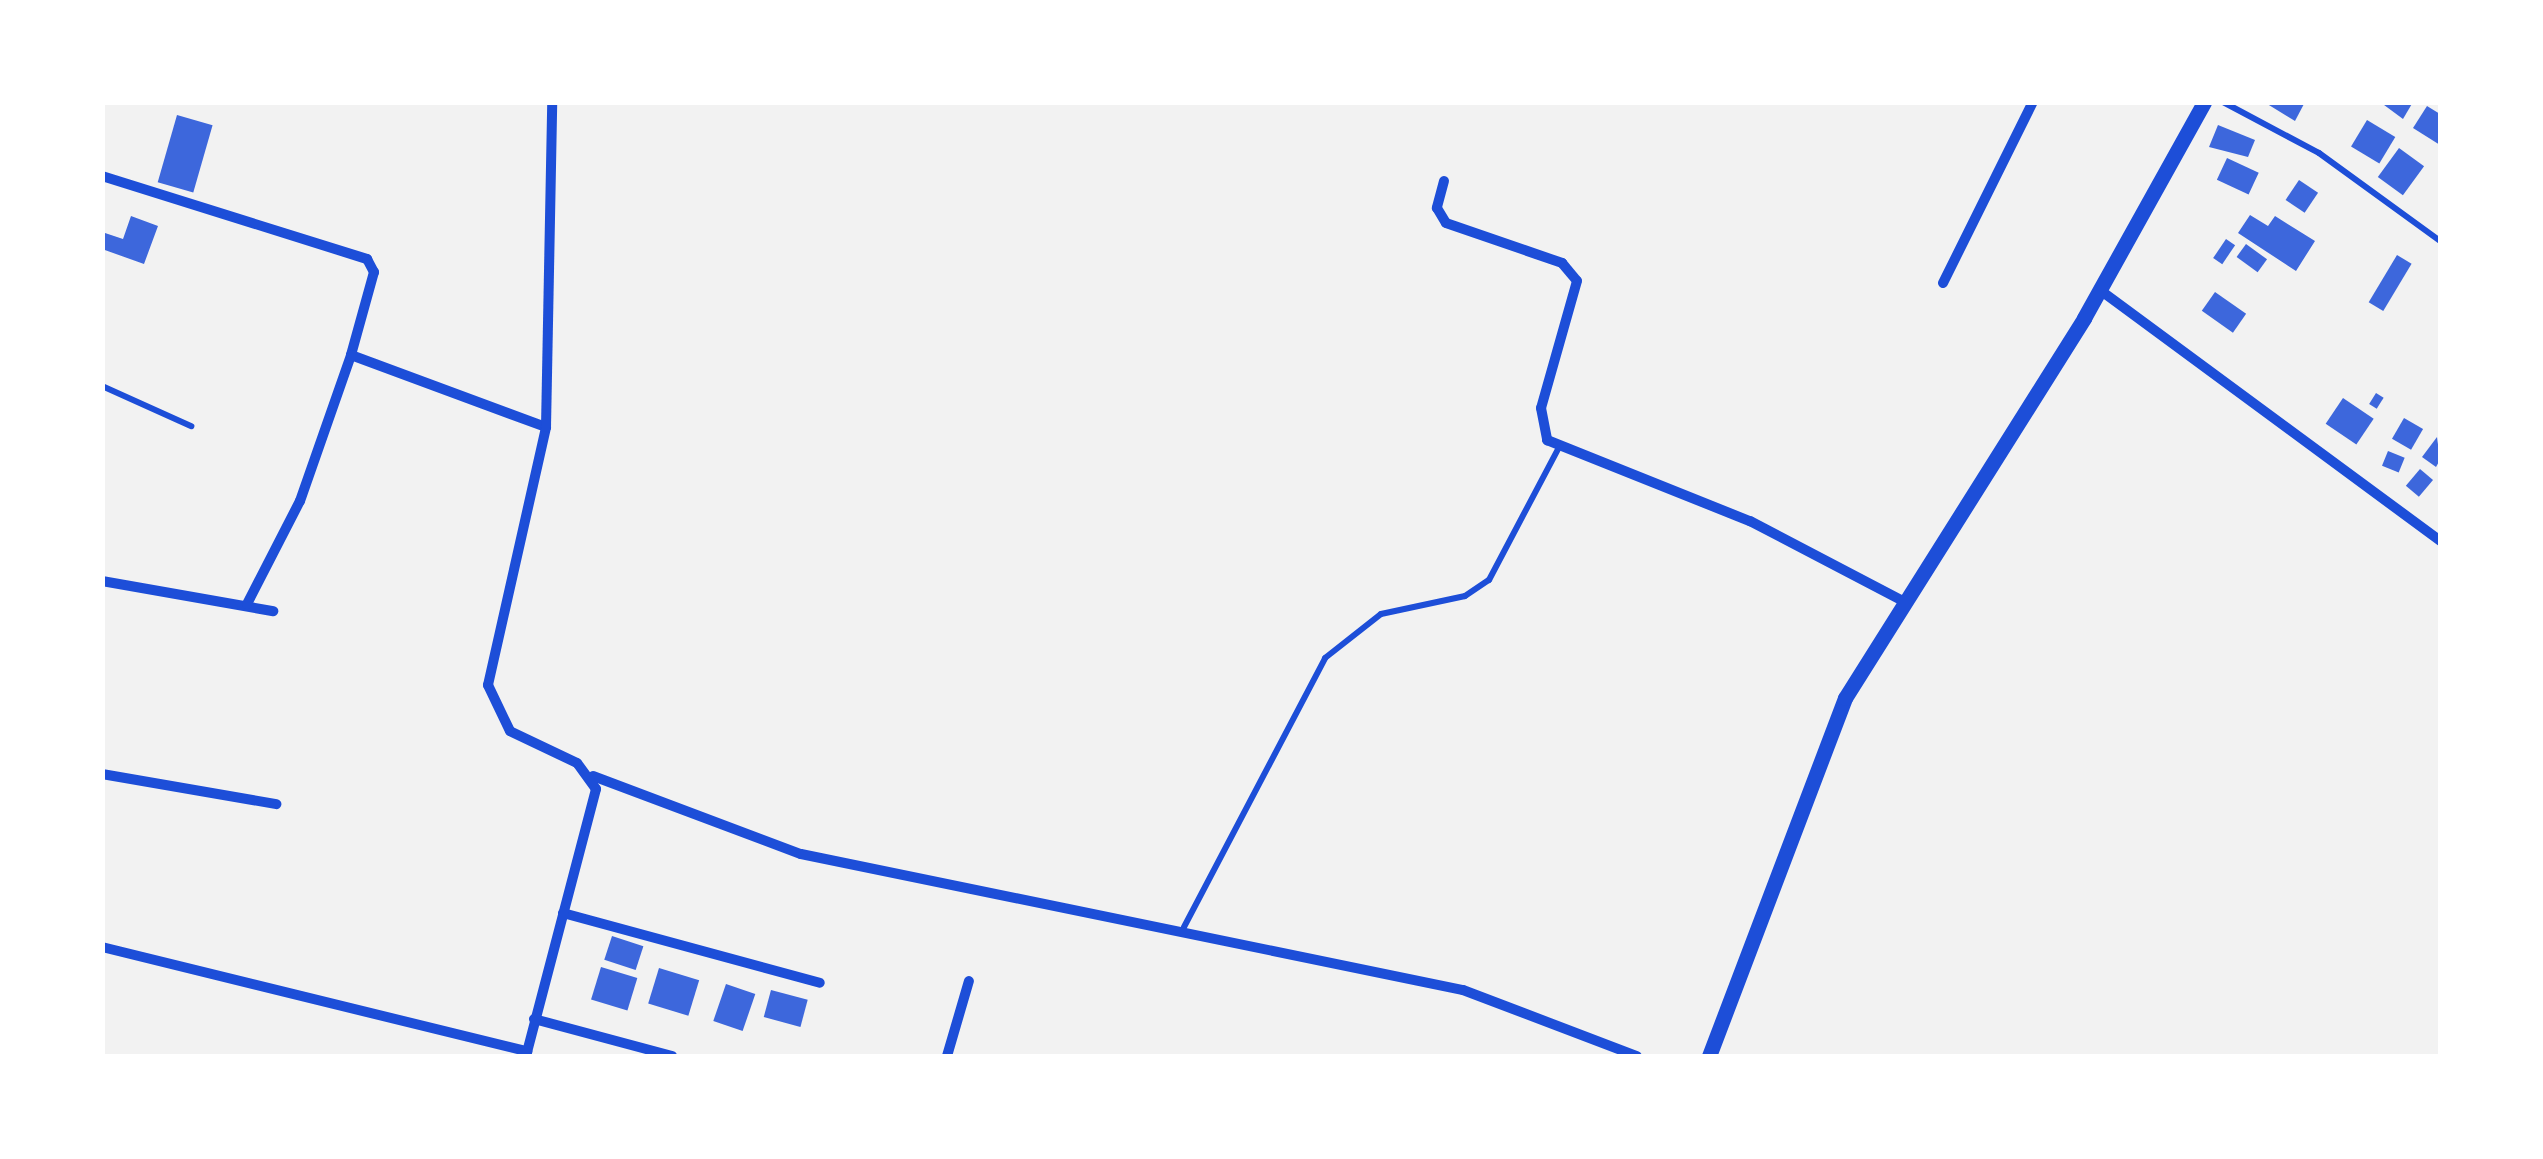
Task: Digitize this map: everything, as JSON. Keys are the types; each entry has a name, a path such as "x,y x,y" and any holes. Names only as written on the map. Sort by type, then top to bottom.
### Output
{"street":[{"path":"552,102 543,200 546,428 488,685 510,731 593,776 801,854 1184,927 1463,990 1636,1056"},
{"path":"1943,283 2032,102"},
{"path":"1709,1056 1837,716 2100,290 2204,102"},
{"path":"102,176 367,260 374,272 300,501 248,604"},
{"path":"1444,180 1437,208 1446,223 1562,264 1577,281 1541,408 1547,440 1750,521 1905,602"},
{"path":"2100,290 2440,541"},
{"path":"350,355 546,428"},
{"path":"102,580 273,611"},
{"path":"102,774 276,804"},
{"path":"102,947 527,1054 593,776"},
{"path":"563,913 820,982"},
{"path":"947,1056 969,981"},
{"path":"534,1019 672,1056"}],"lane":[{"path":"2223,102 2319,153 2440,241"},
{"path":"102,386 191,426"},
{"path":"1184,927 1324,658 1381,614 1465,596 1488,580 1559,447"}],"building":[{"path":"2264,102 2305,102 2295,121"},
{"path":"2380,102 2413,102 2403,119"},
{"path":"2427,106 2440,114 2440,145 2413,128"},
{"path":"177,115 213,125 193,192 158,182"},
{"path":"2367,120 2395,137 2379,164 2351,147"},
{"path":"2218,125 2255,140 2248,157 2209,147"},
{"path":"2399,148 2424,166 2403,195 2378,177"},
{"path":"2227,158 2259,173 2249,195 2217,180"},
{"path":"2299,180 2318,193 2305,213 2286,200"},
{"path":"2250,215 2268,226 2275,216 2315,241 2296,271 2238,233"},
{"path":"131,216 158,226 144,264 102,249 102,232 123,239"},
{"path":"2226,239 2235,245 2222,264 2213,258"},
{"path":"2246,244 2267,259 2258,272 2237,257"},
{"path":"2397,255 2412,264 2383,311 2369,302"},
{"path":"2215,292 2246,314 2233,333 2202,311"},
{"path":"2376,393 2384,398 2377,409 2369,404"},
{"path":"2343,398 2374,419 2356,444 2326,424"},
{"path":"2404,418 2423,429 2411,450 2392,439"},
{"path":"2437,437 2440,460 2436,467 2422,457"},
{"path":"2388,451 2405,458 2399,473 2382,466"},
{"path":"2420,469 2433,480 2419,497 2406,486"},
{"path":"612,936 643,946 636,970 604,960"},
{"path":"601,967 637,978 627,1011 591,1000"},
{"path":"659,968 699,980 688,1016 648,1003"},
{"path":"726,984 755,994 743,1031 713,1021"},
{"path":"771,990 808,1000 800,1027 764,1017"}]}
